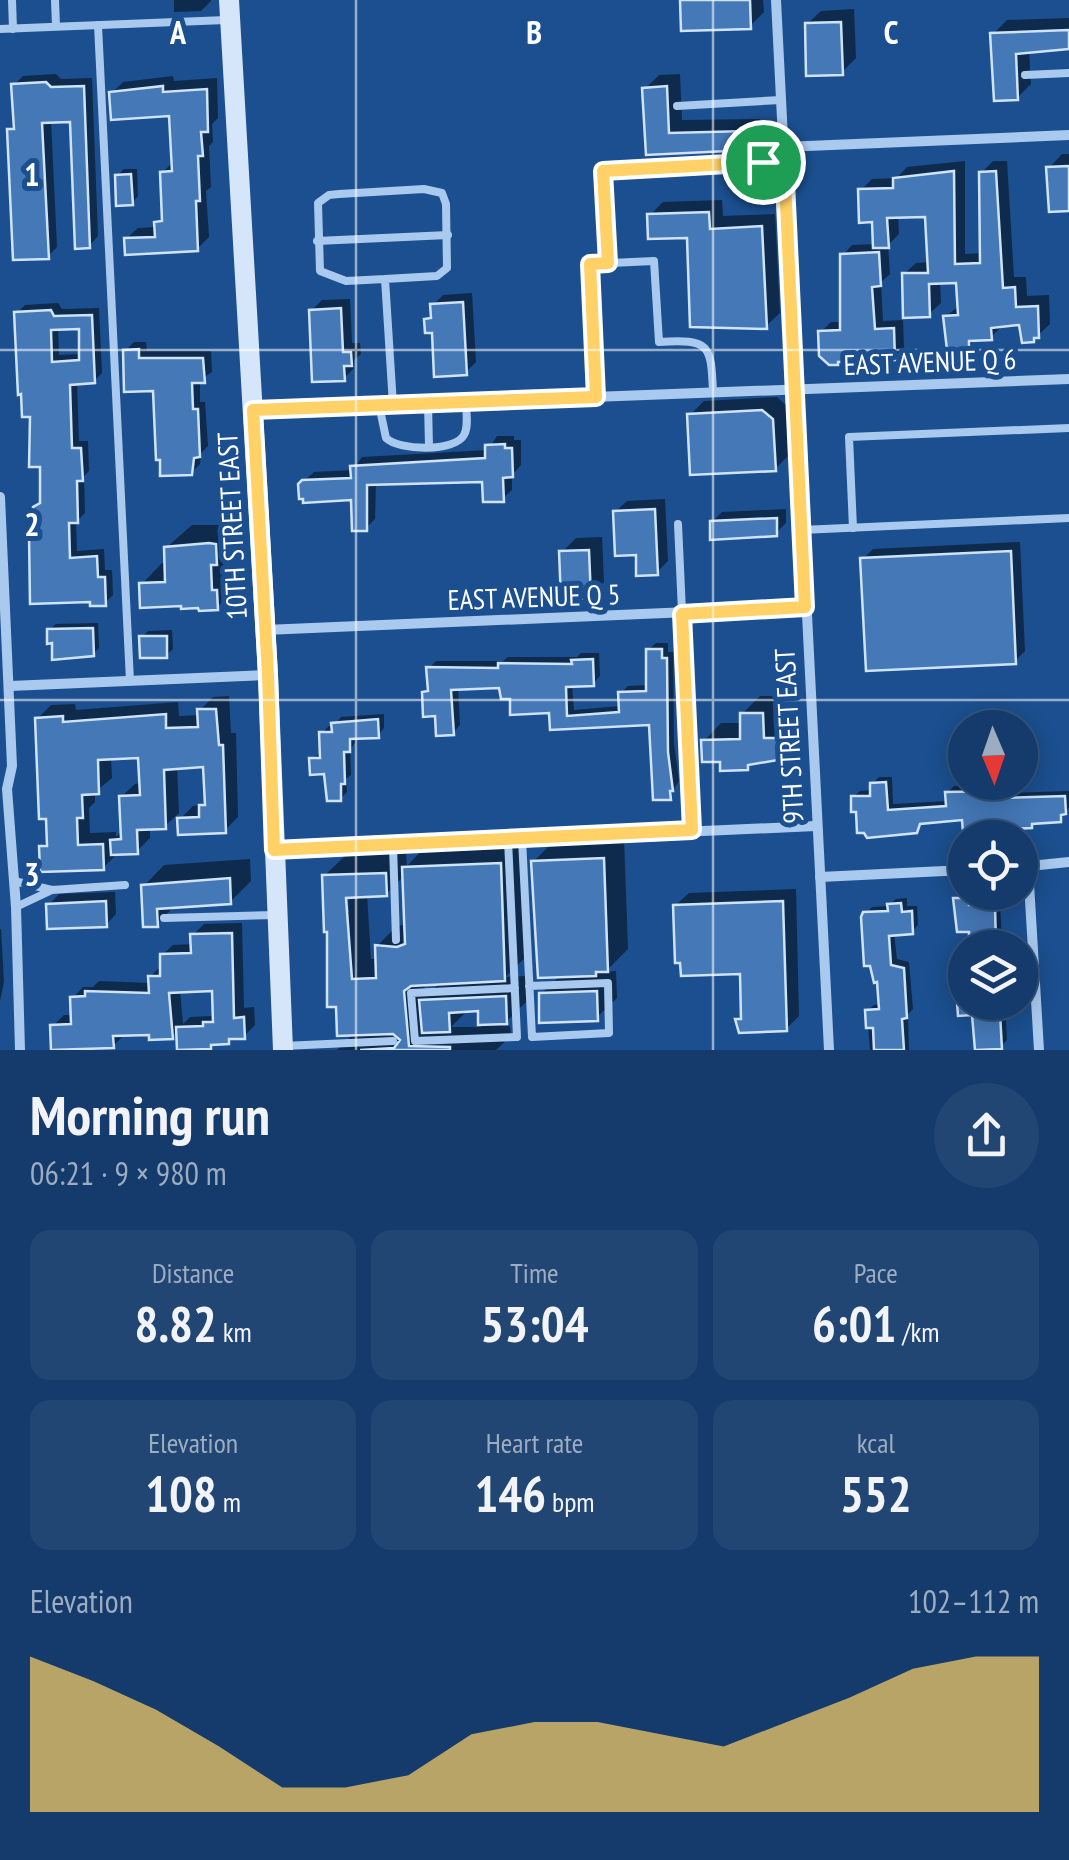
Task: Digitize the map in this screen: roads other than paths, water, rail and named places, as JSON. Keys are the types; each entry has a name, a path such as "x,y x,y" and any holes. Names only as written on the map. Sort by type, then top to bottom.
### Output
{"main road":[{"name":"10TH STREET EAST","path":"230,10 268,675 283,1048"}],"street":[{"name":"9TH STREET EAST","path":"776,0 829,1050"},
{"path":"783,147 1069,134"},
{"name":"EAST AVENUE Q 6","path":"253,410 1069,380"},
{"path":"0,497 12,766 4,806 16,907 20,1050"},
{"name":"EAST AVENUE Q 5","path":"264,630 805,607"},
{"path":"10,686 268,675"},
{"path":"274,850 816,826"},
{"path":"1038,865 1069,862"},
{"path":"820,876 948,871"},
{"path":"1028,910 1039,1050"}],"lane":[{"path":"12,0 13,29"},
{"path":"55,0 56,26"},
{"path":"0,30 98,25 230,10"},
{"path":"98,25 130,681"},
{"path":"1025,76 1069,73"},
{"path":"677,106 780,100"},
{"path":"608,263 603,171 784,161"},
{"path":"434,190 446,197 448,234 449,258 443,274 346,281 325,276 318,266 318,203 329,194 434,190"},
{"path":"317,241 448,234"},
{"path":"596,397 590,264 654,261 659,342 683,341 706,349 712,355 713,392"},
{"path":"385,279 393,404"},
{"path":"379,405 382,432 393,445 430,447 456,444 462,439 467,424 466,402"},
{"path":"428,403 430,447"},
{"path":"853,528 849,437 1069,428"},
{"path":"801,530 1069,518"},
{"path":"678,524 692,830"},
{"path":"522,839 529,986 532,1036 608,1032 608,983 529,986"},
{"path":"508,840 515,988 517,1037 416,1041 411,992 515,988"},
{"path":"393,845 396,940"},
{"path":"14,881 52,890 125,885"},
{"path":"16,907 52,890"},
{"path":"164,918 277,915"},
{"path":"283,1048 393,1042"}]}
